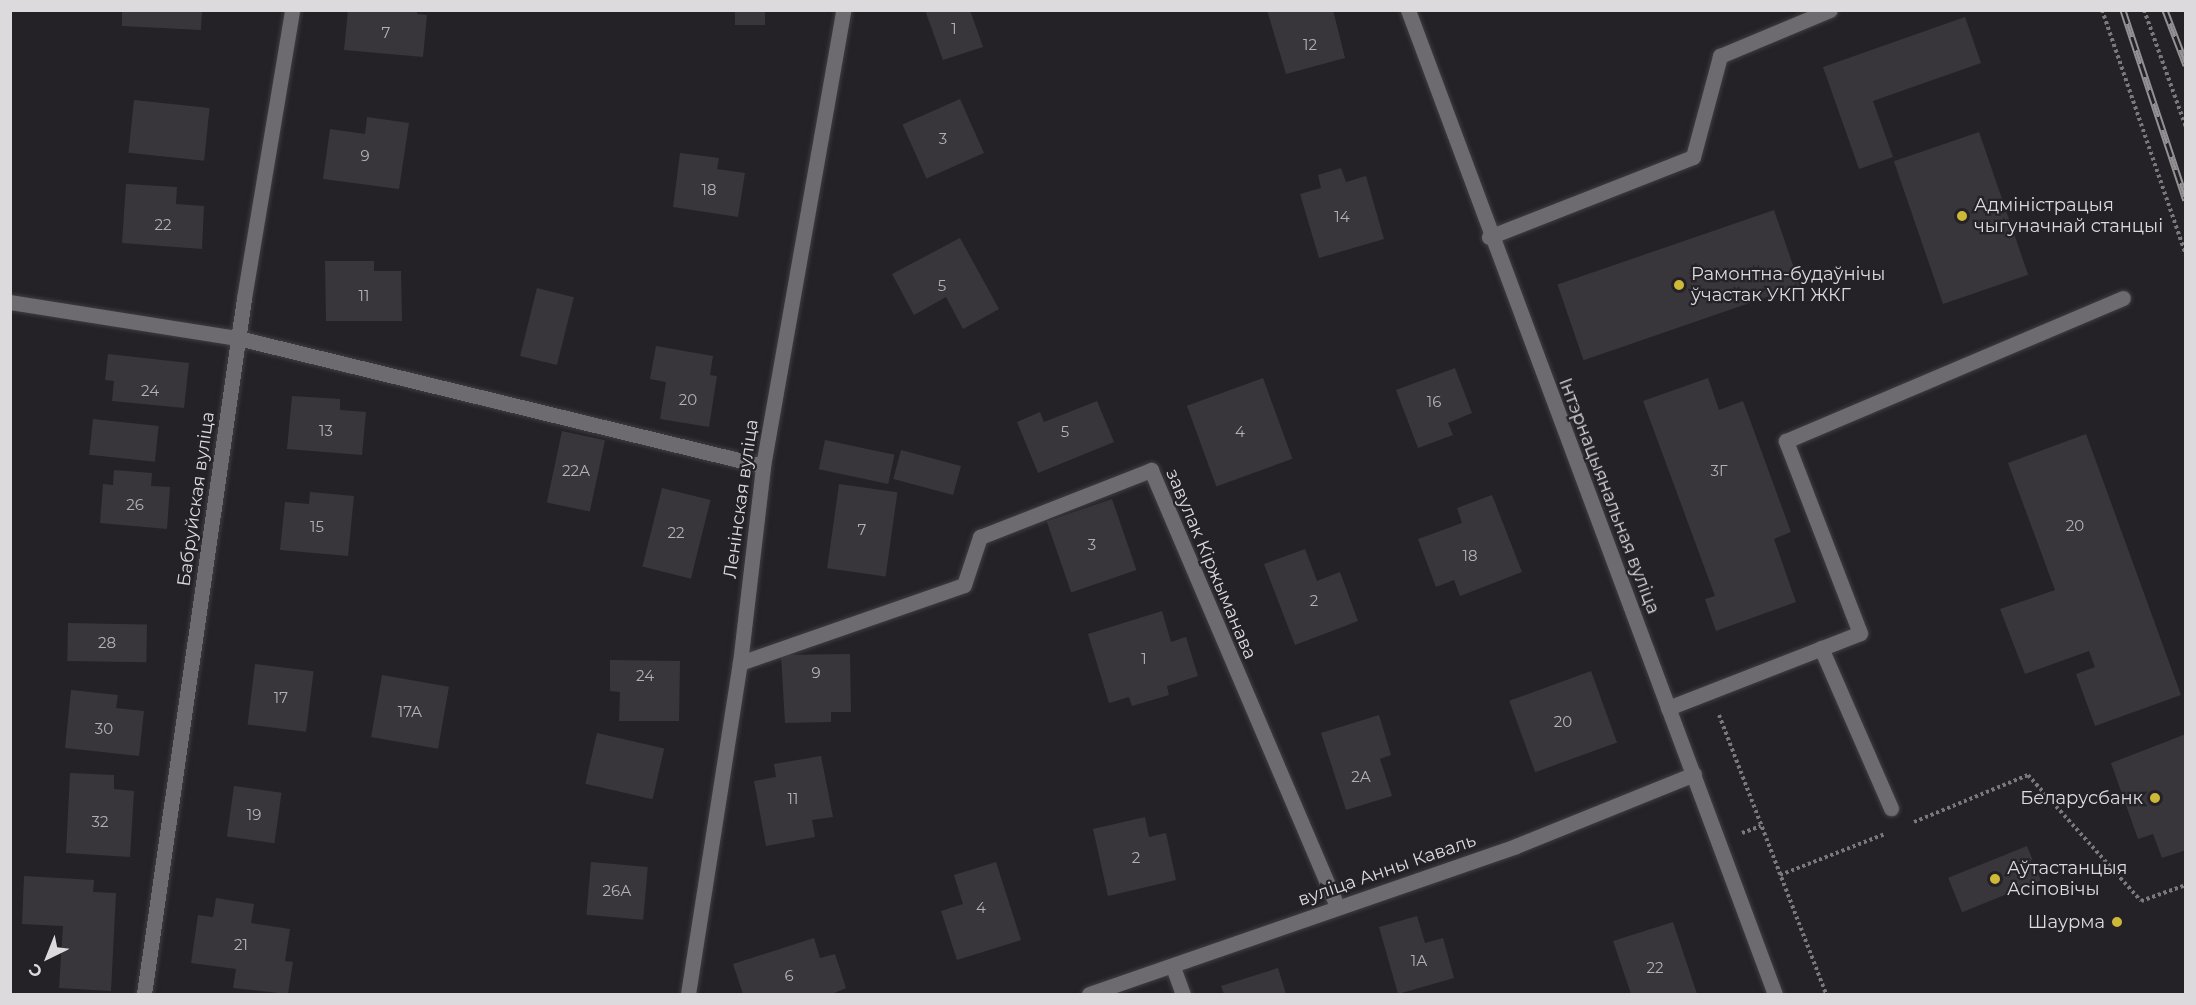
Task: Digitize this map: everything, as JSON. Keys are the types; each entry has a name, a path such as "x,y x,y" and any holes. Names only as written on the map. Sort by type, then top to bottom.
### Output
{"street":[{"name":"Бабруйская вуліца","path":"144,994 238,338 292,10"},
{"name":"Ленінская вуліца","path":"687,994 740,663 764,466 843,10"},
{"name":"Інтэрнацыянальная вуліца","path":"1408,10 1489,237 1694,774 1775,994"},
{"path":"1489,237 1693,157 1720,56 1830,10"},
{"path":"1668,708 1860,633 1786,441 2123,298"},
{"path":"10,302 238,338 764,466"},
{"name":"завулак Кіржыманава","path":"740,663 964,585 980,537 1151,470 1337,907"},
{"path":"1821,648 1891,807"},
{"name":"вуліца Анны Каваль","path":"1089,994 1173,967 1337,907 1516,846 1694,774"},
{"path":"1173,967 1183,994"}],"path":[{"path":"2102,10 2186,256"},
{"path":"2144,10 2186,127"},
{"path":"1711,691 1826,994"},
{"path":"1911,823 2028,774 2141,902 2186,885"},
{"path":"1780,875 1890,832"}],"building":[{"path":"122,10 202,10 201,30 122,26"},
{"path":"348,10 417,10 417,14 427,15 423,57 344,50"},
{"path":"735,10 765,10 765,25 735,25"},
{"path":"925,10 970,10 983,47 943,60"},
{"path":"1267,10 1333,10 1345,58 1286,74"},
{"path":"1965,17 1981,63 1873,101 1893,157 1859,169 1823,67"},
{"path":"960,99 984,153 926,179 902,125"},
{"path":"134,100 210,108 204,161 128,153"},
{"path":"367,117 409,123 399,189 323,179 330,129 365,134"},
{"name":"Адміністрацыя чыгуначнай станцыі","path":"1979,132 2028,275 1943,304 1894,161"},
{"path":"680,153 719,158 717,169 745,173 738,217 673,207"},
{"path":"1341,168 1346,182 1366,176 1384,239 1319,258 1300,194 1321,188 1318,175"},
{"path":"126,184 177,187 176,204 204,206 202,249 122,243"},
{"name":"Рамонтна-будаўнічы ўчастак УКП ЖКГ","path":"1774,210 1800,286 1584,360 1557,285"},
{"path":"960,238 999,309 963,329 946,297 914,315 892,274"},
{"path":"325,261 374,261 374,271 401,271 402,321 326,321"},
{"path":"537,288 574,297 557,365 520,356"},
{"path":"656,346 713,356 710,375 717,376 709,427 660,419 666,382 650,379"},
{"path":"108,354 189,363 184,408 112,401 114,381 105,380"},
{"path":"1455,368 1472,413 1448,423 1453,435 1418,448 1396,390"},
{"path":"1263,378 1292,459 1216,487 1187,406"},
{"path":"1708,378 1719,410 1743,401 1791,532 1774,539 1796,602 1716,631 1705,599 1715,596 1643,401"},
{"path":"292,396 340,399 340,410 366,412 362,455 287,449"},
{"path":"1097,401 1114,442 1038,473 1017,422 1040,412 1044,422"},
{"path":"93,419 159,426 155,462 89,455"},
{"path":"562,431 605,440 590,512 547,502"},
{"path":"2086,434 2181,695 2095,726 2076,674 2095,667 2089,651 2025,674 2000,609 2055,590 2008,463"},
{"path":"825,440 894,455 888,484 819,469"},
{"path":"901,450 961,466 953,495 893,479"},
{"path":"114,470 152,473 151,486 170,487 167,529 100,523 103,484 113,485"},
{"path":"839,484 897,492 886,576 827,568"},
{"path":"662,488 711,500 691,579 642,567"},
{"path":"310,492 354,496 348,556 280,550 285,502 309,504"},
{"path":"1492,495 1522,572 1460,596 1454,580 1436,587 1418,539 1462,523 1457,508"},
{"path":"1112,499 1136,570 1071,592 1047,521"},
{"path":"1305,549 1317,581 1340,572 1358,621 1295,645 1264,564"},
{"path":"1162,611 1171,642 1186,637 1198,676 1167,686 1169,695 1132,706 1129,697 1109,703 1088,634"},
{"path":"68,623 147,624 146,662 67,661"},
{"path":"850,654 851,712 831,712 831,722 785,723 781,655"},
{"path":"610,660 680,661 679,721 619,721 620,692 610,691"},
{"path":"255,664 314,671 306,732 248,725"},
{"path":"1591,671 1617,742 1535,772 1509,701"},
{"path":"382,675 449,687 438,749 371,737"},
{"path":"71,690 118,695 116,708 144,711 139,756 65,748"},
{"path":"1379,715 1391,755 1380,759 1392,796 1346,810 1321,733"},
{"path":"597,733 664,749 653,799 585,784"},
{"name":"Беларусбанк","path":"2186,734 2186,850 2162,858 2153,834 2138,839 2111,763"},
{"path":"821,756 833,817 812,820 815,837 766,846 754,781 776,777 774,764"},
{"path":"70,773 114,775 114,789 134,791 130,857 66,853"},
{"path":"234,786 282,793 274,843 227,837"},
{"path":"1145,817 1149,837 1166,833 1176,880 1108,896 1093,829"},
{"name":"Аўтастанцыя Асіповічы","path":"2027,846 2041,880 1962,912 1948,878"},
{"path":"591,862 648,867 643,920 586,915"},
{"path":"996,862 1021,940 957,960 941,911 963,904 954,875"},
{"path":"24,876 94,880 93,892 116,893 111,991 59,988 63,926 22,924"},
{"path":"216,898 254,904 251,923 290,929 285,961 293,962 288,994 233,988 236,969 191,963 198,915 213,917"},
{"path":"1417,916 1425,943 1443,938 1454,978 1398,994 1379,927"},
{"path":"1673,922 1697,994 1631,994 1613,941"},
{"path":"814,938 820,958 835,954 846,988 832,994 743,994 733,964"},
{"path":"1278,968 1286,994 1224,994 1221,986"}],"railway":[{"path":"2123,10 2186,200"},
{"path":"2165,10 2186,65"}],"place":[{"name":"Адміністрацыя чыгуначнай станцыі","path":"1962,216"},
{"name":"Рамонтна-будаўнічы ўчастак УКП ЖКГ","path":"1679,285"},
{"name":"Беларусбанк","path":"2155,798"},
{"name":"Аўтастанцыя Асіповічы","path":"1995,879"},
{"name":"Шаурма","path":"2117,922"}]}
